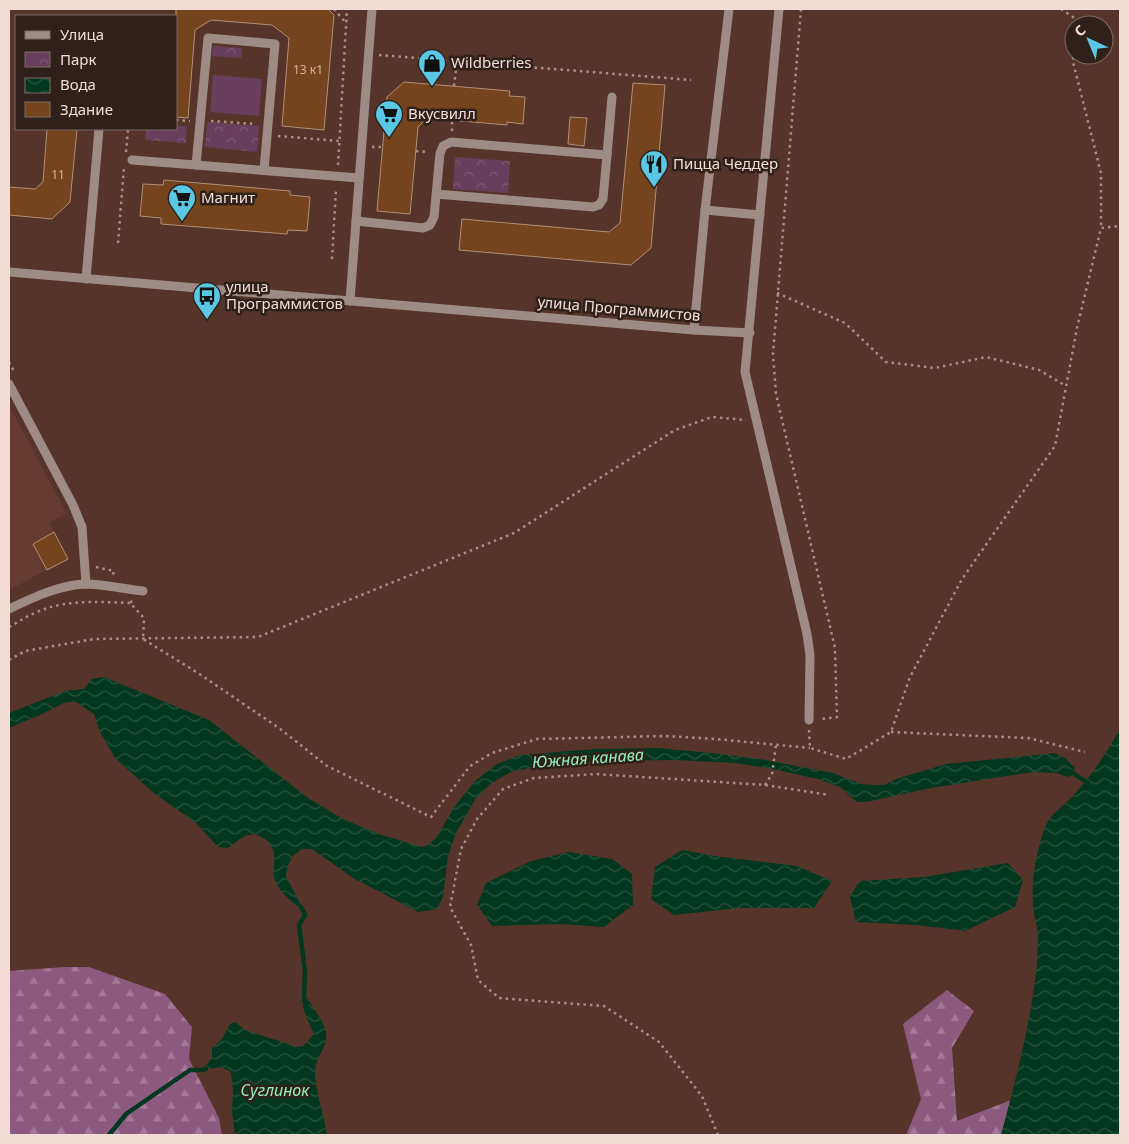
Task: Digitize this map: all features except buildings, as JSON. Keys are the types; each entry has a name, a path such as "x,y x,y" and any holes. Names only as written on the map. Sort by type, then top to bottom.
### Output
{"street":[{"path":"350,300 372,9"},
{"path":"694,330 705,210 729,9"},
{"path":"778,9 745,372 807,634 810,655 809,720"},
{"path":"196,165 208,38 274,44 264,170"},
{"path":"436,194 593,207 599,205 603,199 612,97"},
{"path":"86,279 99,130"},
{"path":"356,221 423,228 430,225 434,217 440,153 443,146 451,142 606,156"},
{"path":"132,160 359,178"},
{"path":"705,210 760,215"},
{"name":"улица Программистов","path":"9,272 694,330 750,333"},
{"path":"9,384 73,505 82,527 86,584"},
{"path":"9,609 27,600 66,587 86,584 143,591"}],"path":[{"path":"334,9 346,23"},
{"path":"332,259 347,9"},
{"path":"800,9 773,354 776,394 835,648 837,718 809,720 810,748"},
{"path":"368,54 691,80"},
{"path":"454,86 456,61"},
{"path":"890,732 910,677 962,579 1055,446 1077,328 1101,228 1101,172 1074,65"},
{"path":"200,120 263,125"},
{"path":"275,136 339,141"},
{"path":"118,243 124,172"},
{"path":"1101,228 1120,226"},
{"path":"777,293 845,323 886,362 935,368 986,357 1039,370 1066,386"},
{"path":"9,660 25,651 94,639 258,637 514,533 675,430 712,417 757,420"},
{"path":"94,566 114,571 112,602"},
{"path":"130,603 143,591"},
{"path":"9,627 38,612 59,605 91,602 130,603 144,618 143,639"},
{"path":"143,639 198,673 279,728 327,766 431,817 470,766 492,753 537,739 665,736 716,739 810,748 846,759 890,732 1028,738 1085,752"},
{"path":"765,785 772,774 776,745"},
{"path":"718,1135 702,1096 659,1042 604,1006 498,998 478,980 471,945 450,907 460,850 477,819 503,789 534,778 596,774 765,785 829,796"}],"shaded area":[{"path":"9,405 67,514 49,522 68,559 9,590"}],"green space":[{"path":"213,46 242,48 241,58 212,56"},
{"path":"213,75 262,79 259,116 210,112"},
{"path":"207,122 259,126 257,152 205,147"},
{"path":"178,126 187,126 186,143 145,140 146,130 178,130"},
{"path":"455,157 510,161 508,193 453,189"},
{"path":"89,967 165,994 192,1027 189,1059 219,1118 222,1135 9,1135 9,971"},
{"path":"947,990 974,1011 952,1048 957,1121 1011,1100 1001,1135 906,1135 921,1099 903,1024"}],"water":[{"path":"104,677 209,720 308,798 343,819 379,834 422,847 428,845 436,838 455,806 475,781 497,764 520,755 595,749 658,748 765,760 833,773 861,784 873,785 884,785 896,779 946,764 1055,753 1065,758 1075,768 1073,775 1068,777 1056,773 1033,772 931,788 866,802 857,802 840,787 818,779 735,763 676,760 602,761 538,766 511,772 490,784 476,798 456,833 448,856 443,897 437,909 418,912 353,878 312,849 302,849 293,856 288,865 286,876 304,911 287,898 277,885 274,874 274,853 268,842 261,836 252,834 243,837 228,848 218,847 196,823 155,794 115,758 100,732 94,714 74,701 64,703 9,728 9,713 65,691 84,689 92,679"},
{"path":"1120,729 1120,1135 1001,1135 1022,1050 1037,964 1038,934 1033,907 1033,886 1039,845 1049,820 1087,779"},
{"path":"682,850 797,866 832,881 814,908 739,908 674,915 651,899 655,867"},
{"path":"569,852 612,859 632,874 633,905 604,927 559,924 492,926 477,905 486,883 531,861"},
{"path":"1008,863 1023,880 1015,907 965,931 916,925 856,922 850,897 859,881 924,877"},
{"name":"Суглинок","path":"302,998 307,998 323,1023 326,1034 325,1044 316,1063 315,1073 327,1135 235,1135 232,1112 233,1090 231,1072 221,1067 202,1070 212,1058 212,1048 222,1039 230,1024 235,1022 245,1030 297,1047 303,1046 314,1034 304,1012"}],"waterway":[{"name":"Южная канава","path":"1070,771 1088,783"},
{"path":"301,907 305,915 299,925 305,972 304,998 306,1004"},
{"path":"109,1135 126,1114 190,1070 206,1069"}],"place":[{"name":"Wildberries","path":"432,87"},
{"name":"Вкусвилл","path":"389,138"},
{"name":"Пицца Чеддер","path":"654,188"},
{"name":"Магнит","path":"182,222"},
{"name":"улица Программистов","path":"207,320"}]}
